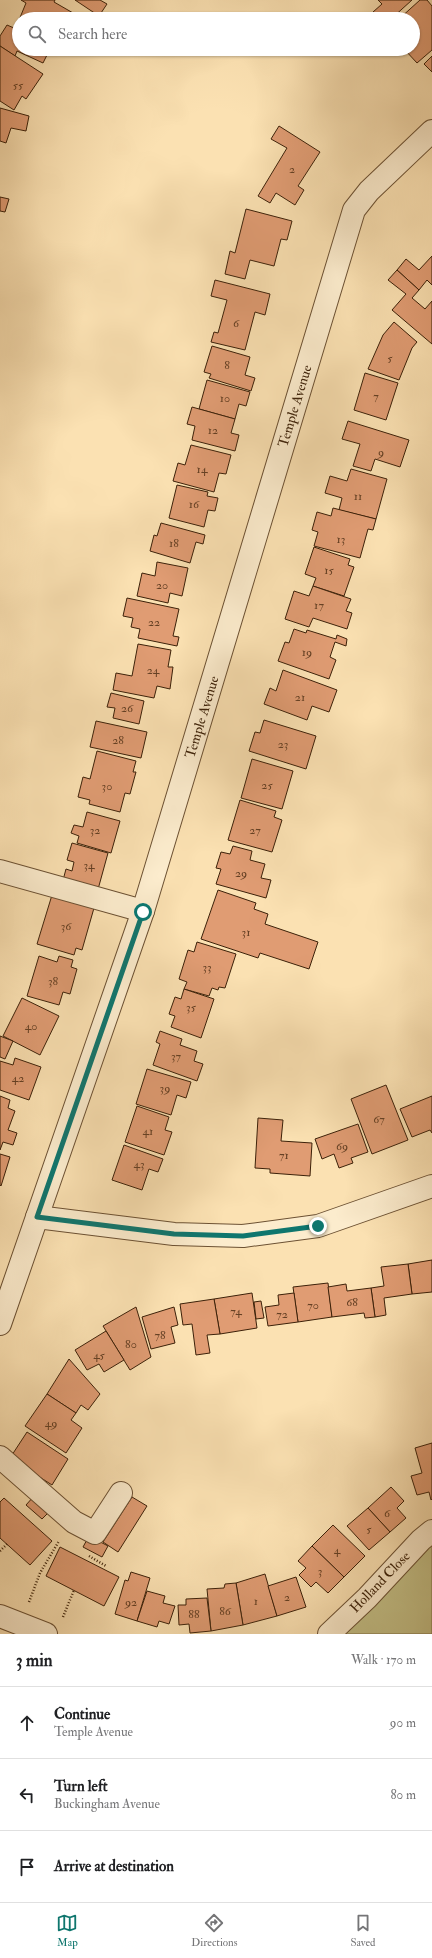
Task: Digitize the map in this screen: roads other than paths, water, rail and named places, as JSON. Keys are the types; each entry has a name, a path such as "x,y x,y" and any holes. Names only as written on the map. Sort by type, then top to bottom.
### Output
{"street":[{"name":"Temple Avenue","path":"0,1324 143,912 354,210 369,190 432,131"},
{"path":"0,871 143,912"},
{"path":"37,1217 174,1234 243,1236 318,1226 432,1186"},
{"path":"0,1457 74,1522 96,1533 121,1492"},
{"name":"Holland Close","path":"329,1634 367,1598 421,1540 432,1531"},
{"path":"0,1616 46,1634"}]}
